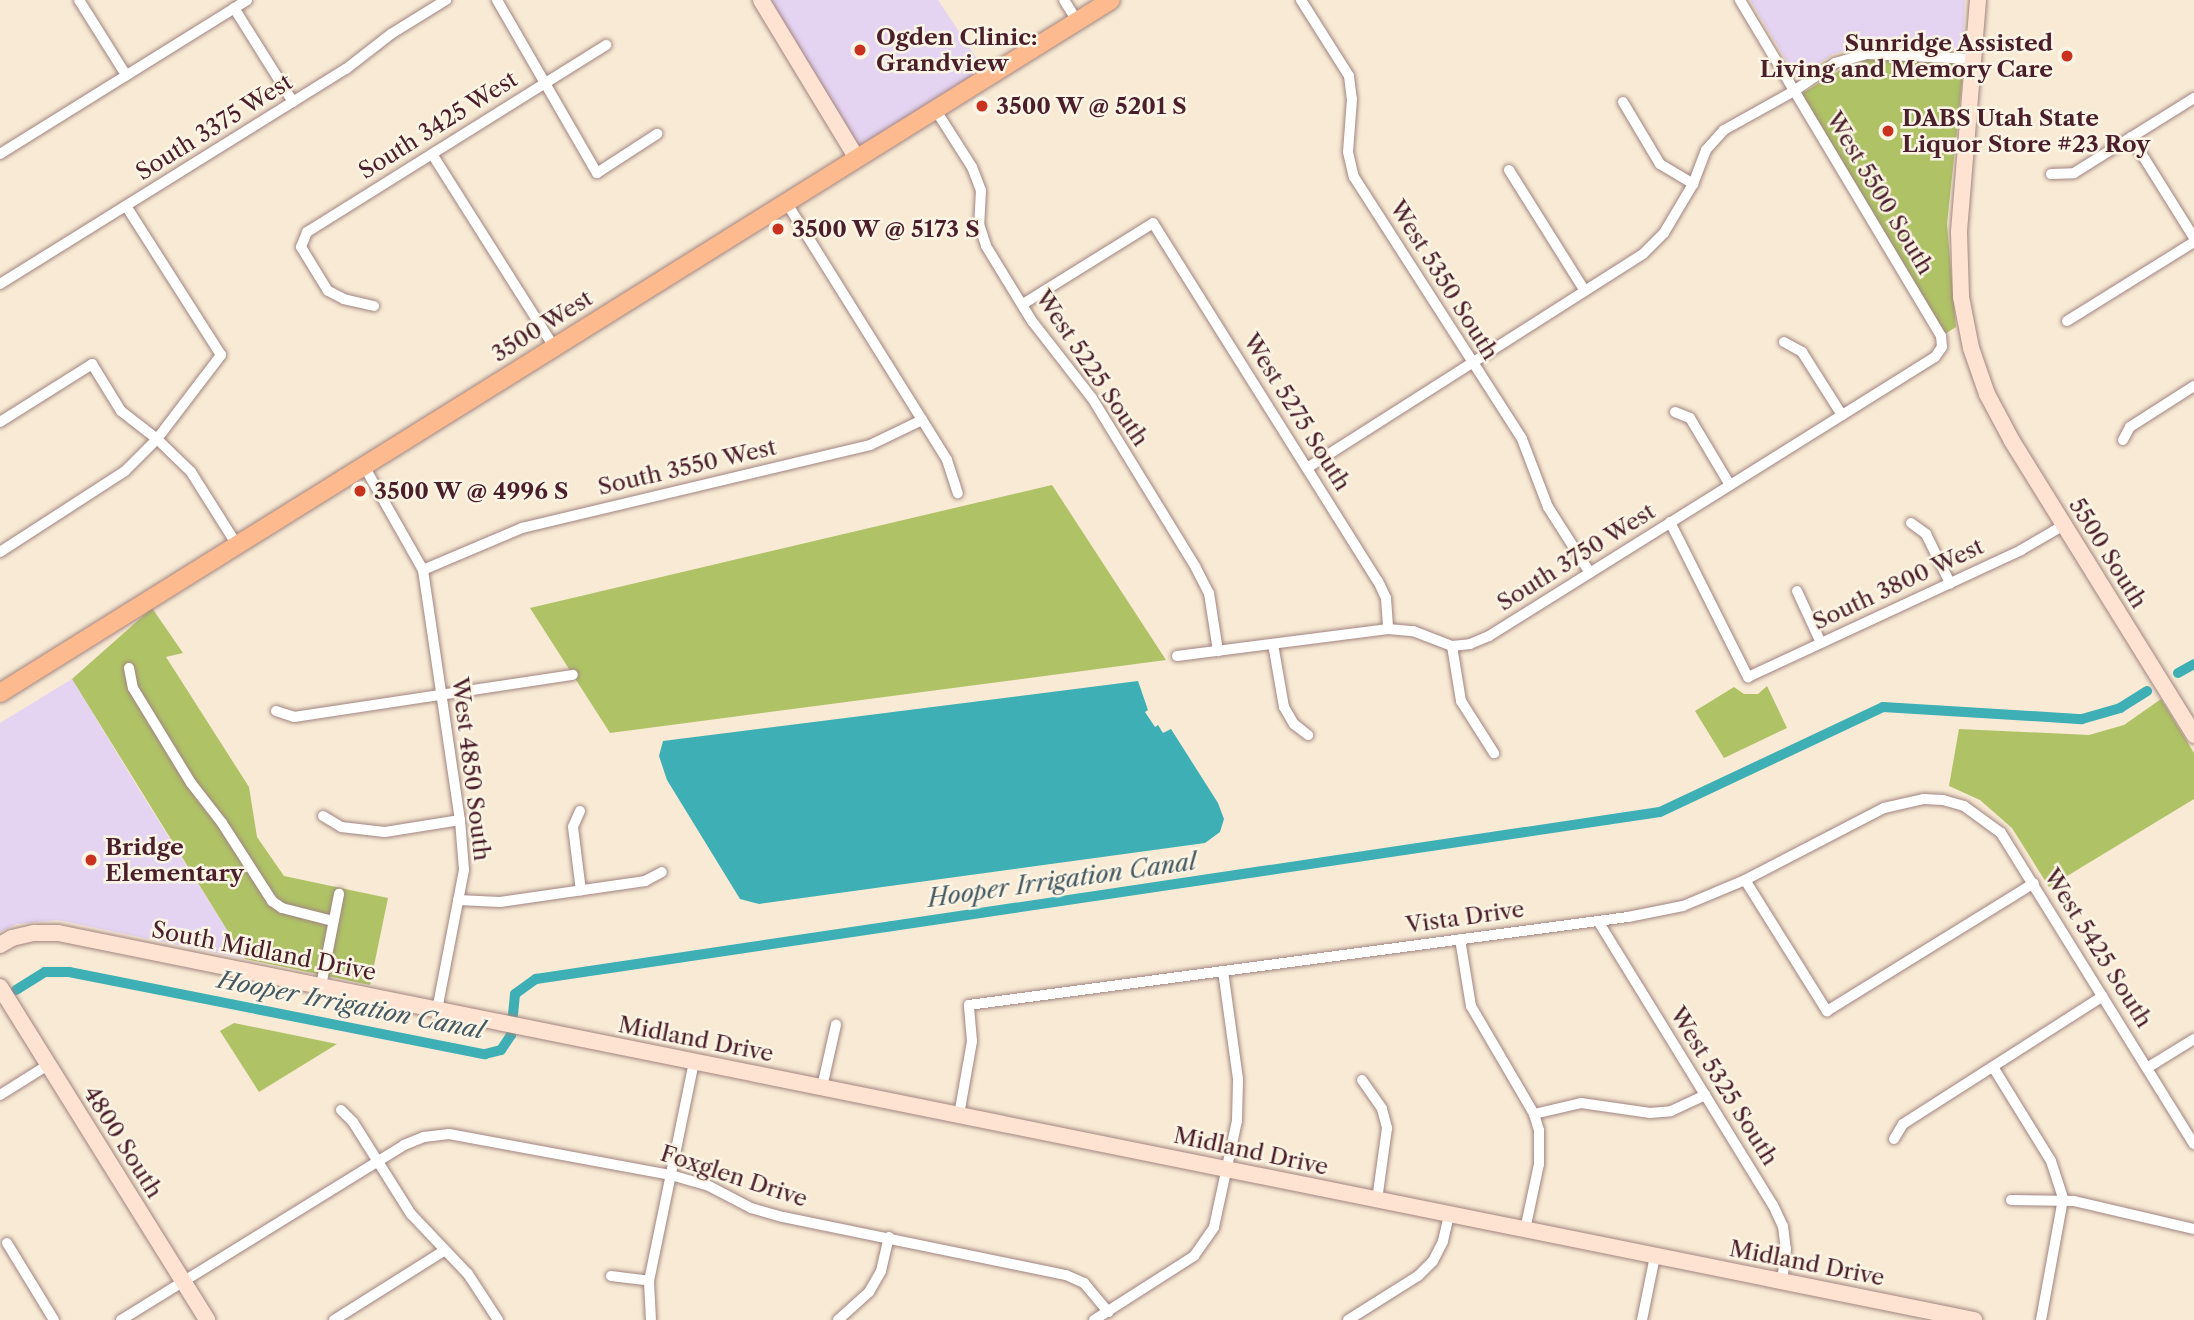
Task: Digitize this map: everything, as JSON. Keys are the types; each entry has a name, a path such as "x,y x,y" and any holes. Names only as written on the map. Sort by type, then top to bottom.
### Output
{"main road":[{"name":"3500 West","path":"0,693 1111,0"}],"street":[{"path":"79,0 126,75"},
{"path":"0,153 247,0"},
{"name":"South 3375 West","path":"0,284 293,102 446,0"},
{"path":"498,0 597,173 657,134"},
{"path":"761,0 856,157"},
{"path":"1064,0 1077,21"},
{"name":"West 5350 South","path":"1301,0 1349,76 1352,99 1348,152 1354,177 1522,439 1548,507 1590,573"},
{"name":"West 5500 South","path":"1740,0 1941,335"},
{"name":"5500 South","path":"1978,0 1959,232 1961,298 1971,348 1987,394 2012,441 2194,735"},
{"path":"233,8 293,102"},
{"name":"South 3425 West","path":"374,306 344,299 328,291 301,247 307,232 606,45"},
{"path":"1307,468 1643,254 1664,233 1693,184 1706,150 1724,130 1794,91 1835,62 1867,54 1972,59"},
{"path":"2051,174 2074,173 2194,98"},
{"path":"1623,102 1660,164 1693,184"},
{"name":"West 5225 South","path":"935,109 972,167 981,190 979,224 986,246 1023,304 1092,398 1196,568 1209,593 1218,651"},
{"path":"2067,321 2194,240 2131,137"},
{"path":"432,154 554,347"},
{"path":"1509,170 1585,291"},
{"path":"786,202 947,460 958,493"},
{"path":"0,552 125,471 157,439 221,355 127,206"},
{"name":"West 5275 South","path":"1023,304 1153,223 1378,580 1385,598 1388,629"},
{"name":"South 3750 West","path":"1452,646 1489,636 1935,357 1942,346 1941,335"},
{"path":"1784,342 1802,352 1842,415"},
{"path":"0,422 92,364 121,411 157,439 191,472 237,545"},
{"path":"2123,440 2130,427 2194,386"},
{"path":"1675,412 1690,418 1730,485"},
{"name":"South 3550 West","path":"423,570 522,528 870,445 922,420"},
{"name":"West 4850 South","path":"363,466 423,570 460,820 464,870 437,1010"},
{"name":"South 3800 West","path":"1671,522 1748,677 2021,550 2064,525"},
{"path":"1911,523 1926,534 1950,583"},
{"path":"1797,591 1821,643"},
{"path":"1177,656 1388,629 1413,631 1452,646 1455,680 1461,701 1494,753"},
{"path":"1273,644 1283,707 1294,724 1308,735"},
{"path":"129,668 133,688 191,783 222,823 272,901 282,908 334,921"},
{"path":"276,711 294,717 573,675"},
{"name":"Vista Drive","path":"959,1115 972,1041 969,1005 1598,921 1683,906 1745,880 1884,808 1905,801 1943,800"},
{"name":"West 5425 South","path":"1943,800 1964,806 2001,833 2194,1144"},
{"path":"580,811 573,827 581,891"},
{"path":"323,816 341,827 385,832 460,820"},
{"path":"458,900 500,902 645,881 662,873"},
{"path":"1745,880 1827,1010 2034,883"},
{"path":"321,986 339,894"},
{"name":"West 5325 South","path":"1598,921 1706,1095 1783,1226 1786,1249 1782,1282"},
{"name":"South Midland Drive","path":"0,945 12,938 34,933 58,933 511,1025"},
{"path":"1461,939 1471,1006 1534,1114 1541,1147 1525,1230"},
{"path":"1094,1320 1175,1271 1205,1243 1221,1206 1237,1121 1238,1079 1223,971"},
{"name":"4800 South","path":"0,988 207,1320"},
{"path":"1894,1139 1903,1124 2104,996"},
{"name":"Midland Drive","path":"511,1025 1974,1320"},
{"path":"822,1087 836,1025"},
{"path":"2147,1068 2194,1039"},
{"path":"651,1320 649,1281 694,1062"},
{"path":"0,1095 48,1065"},
{"path":"1993,1067 2051,1161 2063,1199 2041,1320"},
{"path":"1362,1080 1382,1109 1387,1128 1377,1200"},
{"path":"1534,1114 1581,1103 1650,1113 1671,1111 1706,1095"},
{"path":"341,1110 353,1122 411,1214 468,1273 498,1320"},
{"name":"Foxglen Drive","path":"121,1320 378,1161 424,1137 449,1134 472,1135 671,1175 707,1185 751,1208 1066,1275 1084,1283 1108,1311"},
{"path":"2011,1200 2063,1199 2194,1229"},
{"path":"1355,1318 1418,1276 1433,1261 1443,1241 1450,1215"},
{"path":"838,1320 869,1292 881,1271 889,1237"},
{"path":"7,1243 54,1320"},
{"path":"334,1320 350,1316 445,1250"},
{"path":"1642,1320 1655,1256"},
{"path":"611,1276 649,1281"}],"shaded area":[{"path":"757,0 938,0 985,71 853,155"},
{"path":"1750,0 1965,0 1963,51 1872,43 1833,54 1797,78"},
{"name":"Bridge Elementary","path":"72,679 245,959 58,920 17,924 0,932 0,723"}],"green space":[{"path":"1876,56 1964,64 1947,224 1956,327 1945,334 1798,96 1842,69"},
{"path":"1052,485 1166,660 610,733 530,608"},
{"path":"152,608 183,653 166,657 249,787 257,837 284,876 388,898 370,985 245,959 72,679"},
{"path":"1767,686 1787,728 1724,758 1695,711 1734,687 1744,694 1758,694"},
{"path":"2161,699 2194,753 2194,799 2049,887 2012,828 1980,800 1949,786 1959,729 2089,735 2124,725"},
{"path":"234,1023 337,1044 259,1092 220,1031"}],"water":[{"path":"1138,681 1148,710 1145,712 1155,727 1158,725 1163,733 1171,729 1218,803 1224,819 1220,832 1205,843 759,904 740,899 667,780 659,756 663,741"}],"waterway":[{"name":"Hooper Irrigation Canal","path":"2178,673 2194,664"},
{"name":"Hooper Irrigation Canal","path":"16,990 45,972 69,972 485,1054 501,1050 511,1035 515,994 536,979 1660,812 1883,707 2082,719 2120,708 2147,691"}],"place":[{"name":"Ogden Clinic: Grandview","path":"860,50"},
{"name":"Sunridge Assisted Living and Memory Care","path":"2067,56"},
{"name":"3500 W @ 5201 S","path":"982,106"},
{"name":"DABS Utah State Liquor Store #23 Roy","path":"1888,131"},
{"name":"3500 W @ 5173 S","path":"778,229"},
{"name":"3500 W @ 4996 S","path":"360,491"},
{"name":"Bridge Elementary","path":"91,860"}]}
